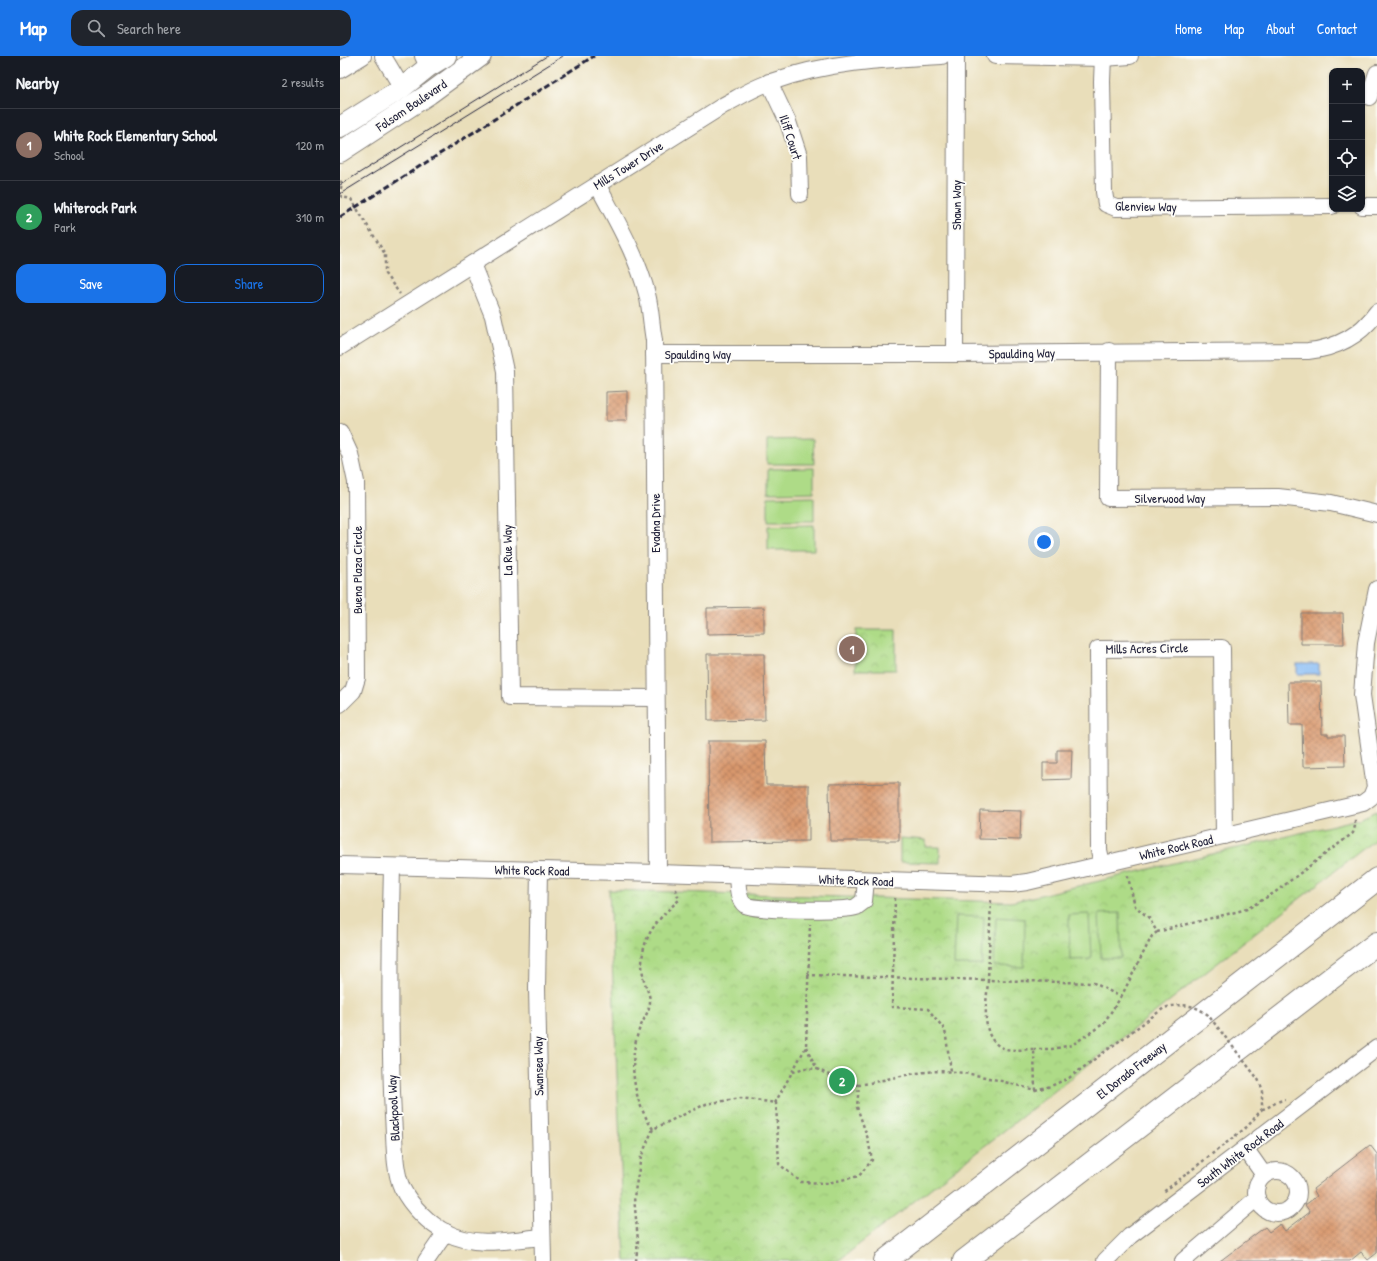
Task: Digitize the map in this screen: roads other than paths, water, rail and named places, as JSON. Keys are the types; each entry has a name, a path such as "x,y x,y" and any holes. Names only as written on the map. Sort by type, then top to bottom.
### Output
{"highway":[{"name":"El Dorado Freeway","path":"886,1261 1377,879"},
{"path":"964,1261 1377,943"}],"main road":[{"name":"Folsom Boulevard","path":"340,127 402,88 425,62 446,56"},
{"name":"Folsom Boulevard","path":"340,152 429,94 481,56"}],"street":[{"path":"340,70 363,56"},
{"path":"383,56 402,88"},
{"name":"Mills Tower Drive","path":"340,347 724,104 769,82 830,66 867,60 942,56"},
{"name":"Shawn Way","path":"955,354 956,56"},
{"path":"995,56 1130,56"},
{"name":"Glenview Way","path":"1104,57 1102,80 1104,192 1106,204 1116,208 1329,206"},
{"path":"1368,97 1377,73"},
{"name":"Iliff Court","path":"769,82 788,122 799,156 800,194"},
{"name":"Evadna Drive","path":"597,184 627,240 639,268 648,296 654,340 658,873"},
{"path":"1365,206 1377,206"},
{"name":"La Rue Way","path":"472,264 492,316 504,371 510,697 656,698"},
{"name":"Spaulding Way","path":"654,354 955,354 1322,349 1349,340 1365,326 1377,312"},
{"name":"Silverwood Way","path":"1109,351 1108,498 1278,498 1331,503 1377,514"},
{"name":"Buena Plaza Circle","path":"340,432 350,454 356,482 357,678 353,691 340,704"},
{"path":"1374,761 1362,695 1366,643 1377,589"},
{"name":"Mills Acres Circle","path":"1102,864 1099,850 1098,649 1222,648 1224,836"},
{"name":"White Rock Road","path":"340,865 1012,884 1027,882 1363,803 1371,797 1375,787 1374,761"},
{"name":"Blackpool Way","path":"392,867 390,1019 396,1159 402,1187 409,1199 428,1220 446,1232 465,1239 485,1242 542,1237"},
{"name":"Swansea Way","path":"539,870 537,988 543,1261"},
{"path":"737,876 739,896 746,905 754,908 856,907 864,901 866,880"},
{"name":"South White Rock Road","path":"1105,1261 1130,1236 1377,1048"},
{"path":"1245,1148 1264,1175"},
{"path":"1293,1169 1299,1194 1296,1202 1291,1208 1284,1212 1276,1213 1268,1211 1261,1205 1257,1198 1256,1190 1264,1175 1271,1171 1293,1169"},
{"path":"1183,1261 1257,1198"},
{"path":"426,1261 446,1232"}],"water":[{"path":"1297,664 1319,664 1319,674 1297,674"}],"tram line":[{"path":"340,185 547,56"},
{"path":"340,194 563,56"}],"railway":[{"path":"340,217 594,56"}],"place":[{"name":"White Rock Elementary School","path":"852,649"},
{"name":"Whiterock Park","path":"842,1081"}]}
